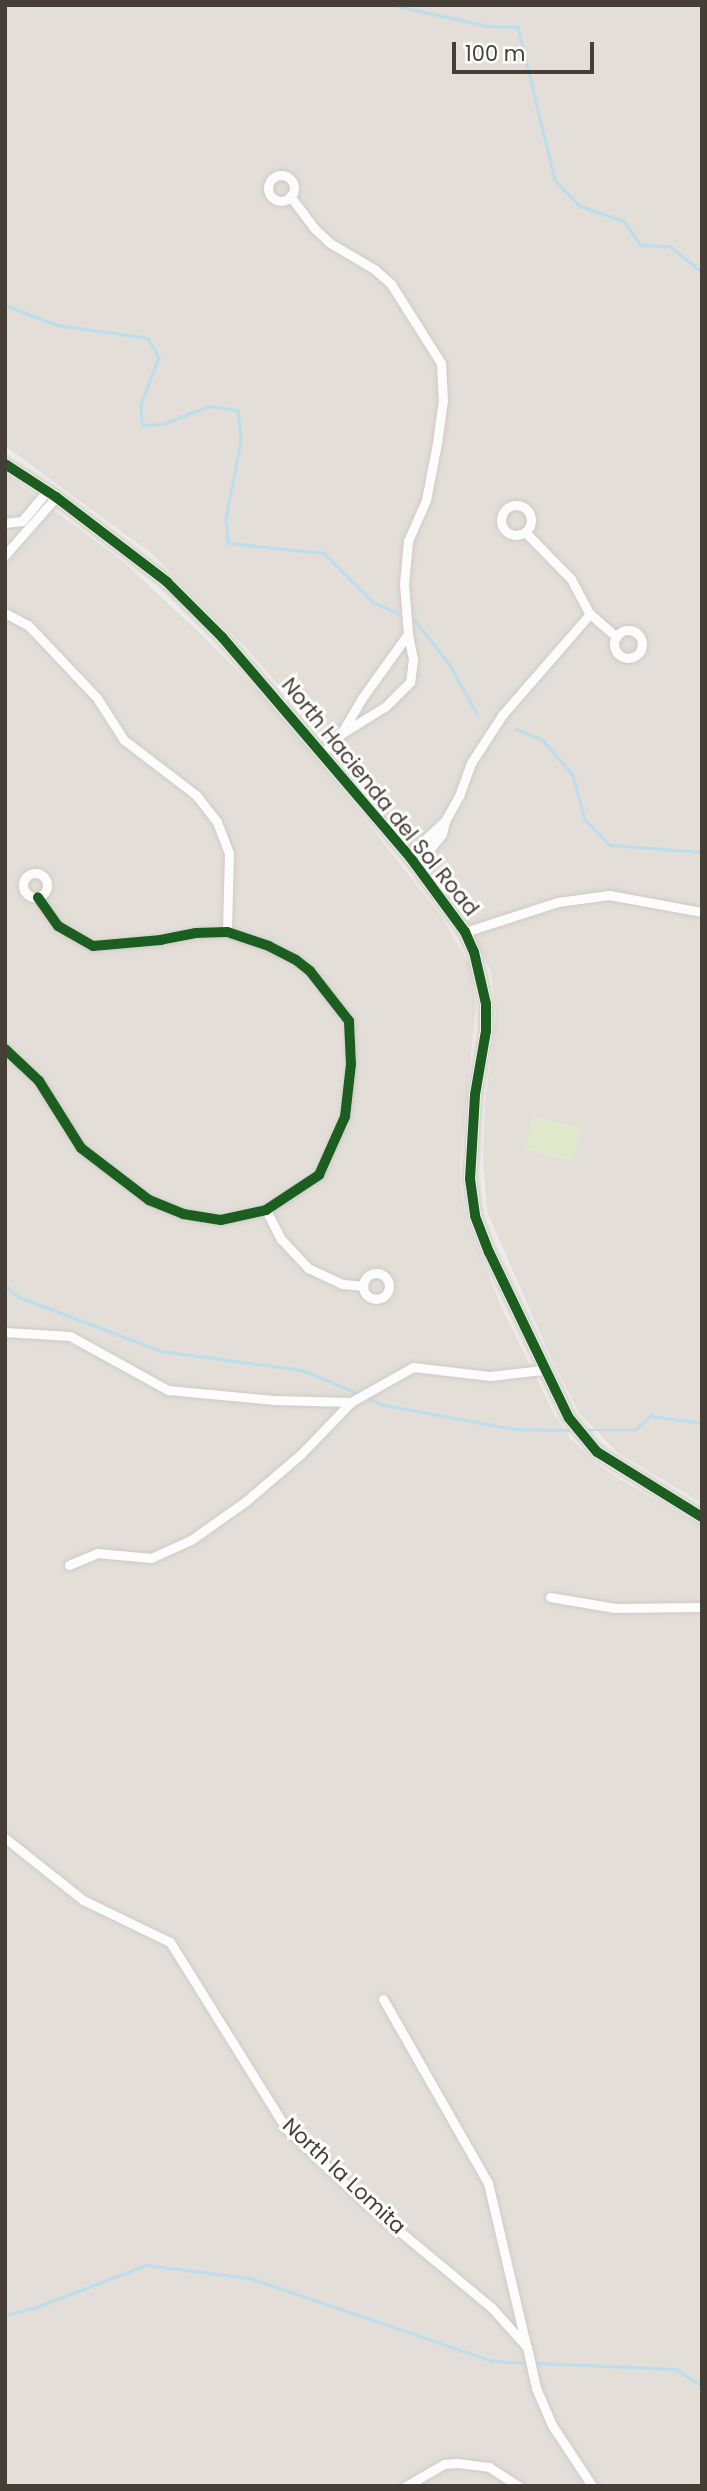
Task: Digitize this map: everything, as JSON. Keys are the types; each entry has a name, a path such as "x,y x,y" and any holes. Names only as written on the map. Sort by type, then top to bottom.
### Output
{"street":[{"path":"290,196 315,229 330,243 374,269 391,284 441,363 443,400 438,443 426,500 408,541 404,584 413,659 410,682 386,706 341,734"},
{"name":"North Hacienda del Sol Road","path":"5,464 52,494 167,582 269,688 408,855 465,932 474,951 486,1004 486,1031 475,1095 470,1179 475,1216 543,1370 569,1418 597,1452 702,1517"},
{"path":"5,523 22,521 52,494"},
{"path":"5,555 52,494"},
{"path":"525,532 571,579 590,614 616,637"},
{"path":"5,613 29,625 91,690 124,740 197,795 218,822 229,853 227,932"},
{"path":"416,866 442,834 445,821 459,796 471,763 503,714 590,614"},
{"path":"323,753 341,734 362,698 408,634"},
{"path":"408,855 445,821"},
{"path":"465,932 558,902 609,895 702,912"},
{"path":"5,1049 39,1081 80,1148 149,1200 183,1214 220,1220 266,1210 319,1175 345,1117 351,1064 349,1021 310,971 296,960 269,946 227,932 196,933 161,940 93,946 58,926 38,897"},
{"path":"266,1210 281,1239 308,1268 343,1284 363,1286"},
{"path":"5,1332 70,1336 168,1390 273,1400 351,1402"},
{"path":"69,1565 97,1553 151,1558 191,1540 274,1478 351,1402 413,1367 490,1376 543,1370"},
{"path":"550,1597 615,1608 702,1607"},
{"name":"North la Lomita","path":"5,1838 83,1900 170,1942 285,2127 362,2200 492,2308 527,2347 536,2388 552,2425 592,2486"},
{"path":"383,1999 488,2183 527,2347"},
{"path":"406,2486 444,2464 457,2463 489,2467 518,2486"}],"shaded area":[{"path":"5,5 702,5 702,1503 617,1452 579,1413 552,1360 487,1212 483,1162 485,1105 496,1015 491,972 459,906 335,750 247,649 152,554 5,446"},
{"path":"5,474 125,563 202,635 267,701 442,917 470,966 476,1006 460,1164 461,1188 467,1221 501,1306 553,1412 570,1438 594,1462 621,1480 702,1526 702,2486 5,2486"}],"green space":[{"path":"533,1116 581,1128 572,1161 525,1149"}],"waterway":[{"path":"393,5 487,26 518,27 555,180 580,206 624,221 641,245 670,246 702,272"},
{"path":"5,305 57,325 148,338 159,357 141,405 142,425 163,424 209,406 238,410 241,441 226,519 228,543 324,553 374,603 398,613"},
{"path":"414,619 450,665 477,714"},
{"path":"516,729 543,740 573,775 585,820 610,845 702,852"},
{"path":"5,1285 19,1297 161,1351 302,1370 360,1394"},
{"path":"366,1397 384,1405 513,1429 568,1430"},
{"path":"589,1430 635,1430 650,1416 702,1423"},
{"path":"5,2315 37,2307 146,2265 250,2278 493,2361 676,2369 702,2386"}],"cycle path":[{"path":"5,464 56,497 167,582 222,637 410,857 465,932 474,952 486,1004 486,1031 475,1095 470,1179 475,1216 489,1252 569,1418 597,1452 702,1517"},
{"path":"5,1049 39,1081 81,1148 149,1200 183,1214 221,1220 266,1210 319,1175 345,1117 351,1064 349,1021 310,971 296,960 269,946 227,932 196,933 161,940 93,946 58,926 38,897"}]}
